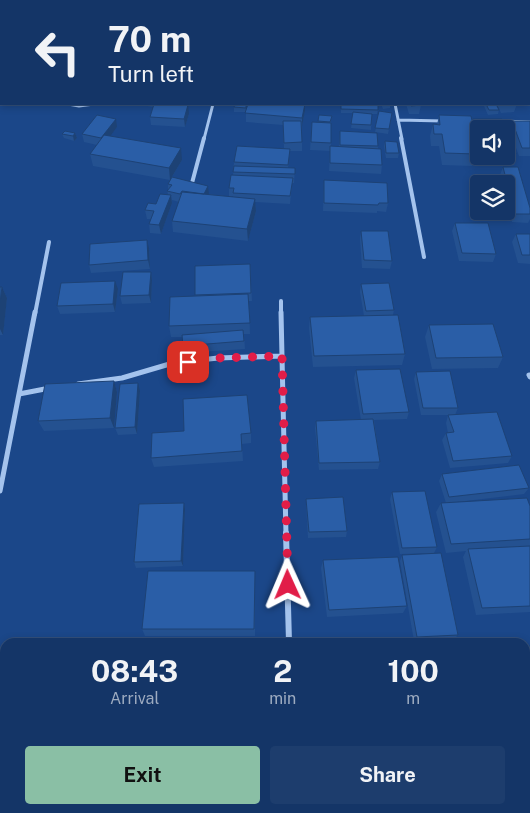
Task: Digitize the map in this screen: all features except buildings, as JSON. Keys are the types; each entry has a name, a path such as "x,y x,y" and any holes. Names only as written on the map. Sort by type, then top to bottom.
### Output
{"street":[{"path":"74,105 86,105"},
{"path":"192,183 213,105"},
{"path":"395,105 424,256"},
{"path":"398,120 445,121"},
{"path":"515,122 530,122"},
{"path":"0,491 49,242"},
{"path":"281,301 290,638"},
{"path":"75,384 122,378 173,363 218,358 282,356"},
{"path":"19,394 57,387"}],"route":[{"path":"188,362 218,358 282,356 288,585"}]}
